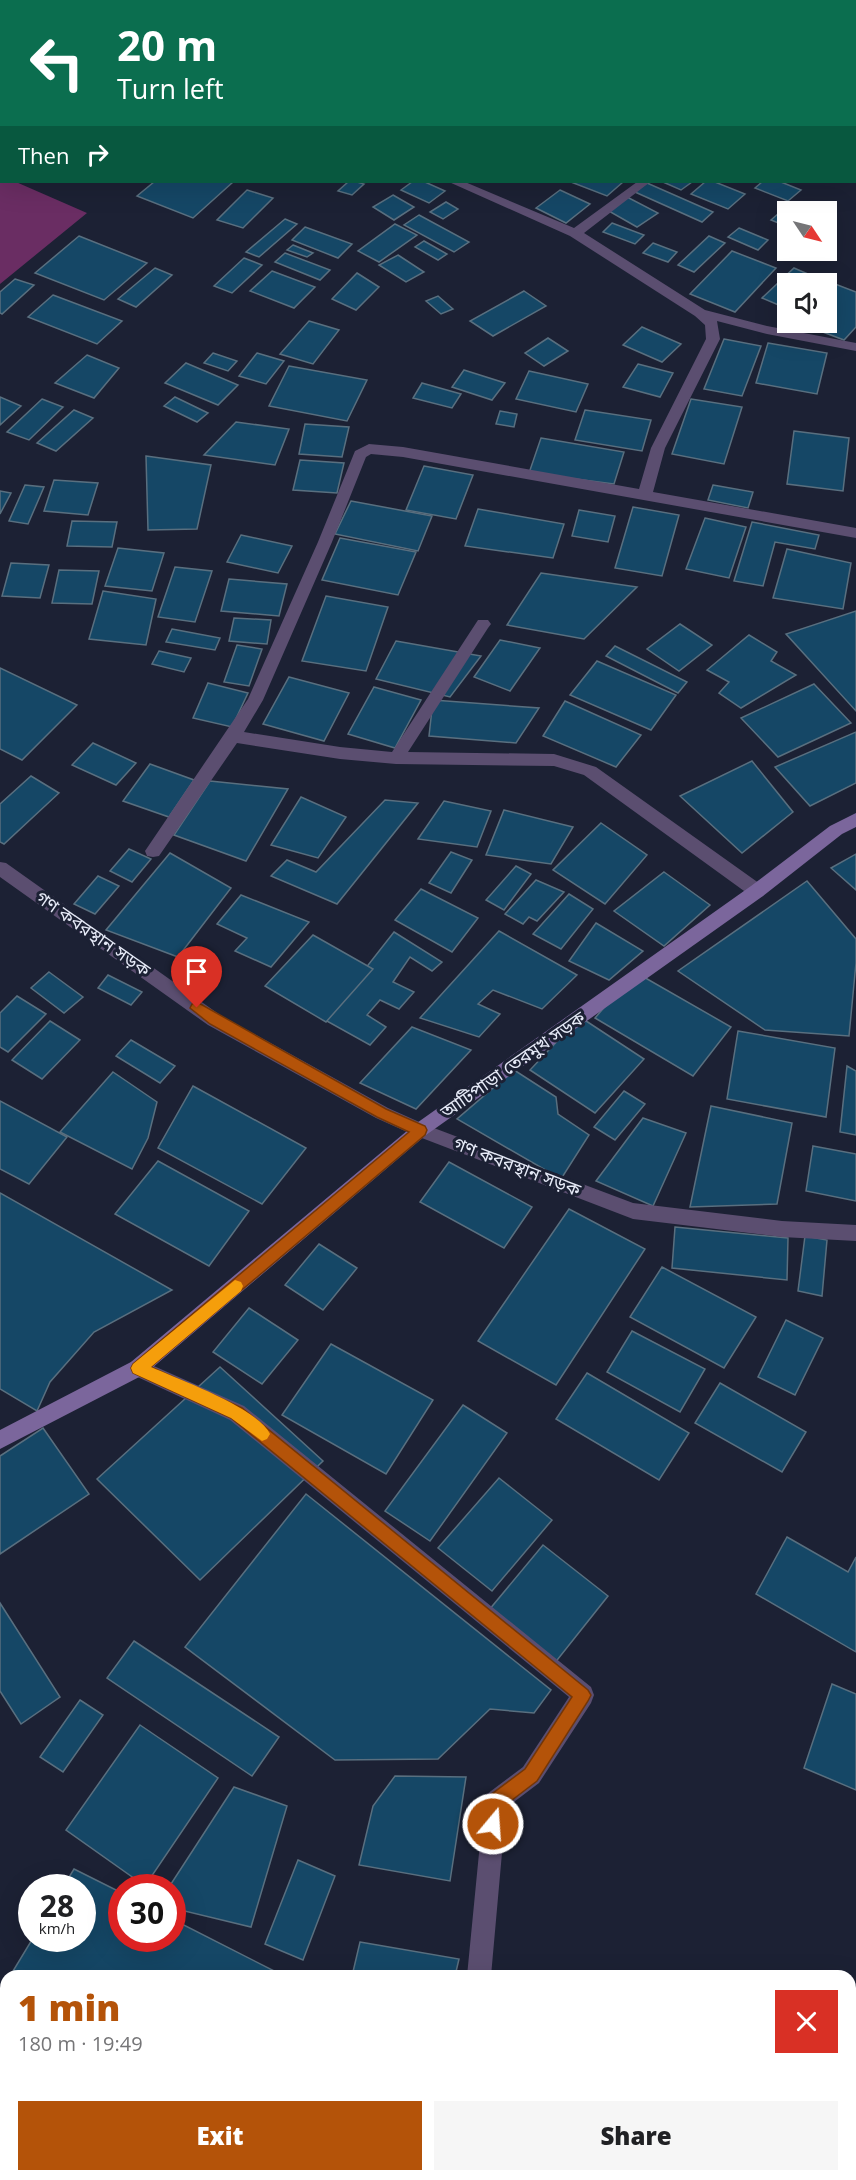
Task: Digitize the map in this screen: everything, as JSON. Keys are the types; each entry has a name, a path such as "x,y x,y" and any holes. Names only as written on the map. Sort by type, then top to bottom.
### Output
{"main road":[{"name":"আটিপাড়া তেরমুখ সড়ক","path":"0,1440 138,1368 420,1130 757,891 836,830 856,819"}],"street":[{"path":"457,183 575,233 700,313 712,324 713,339 658,448 645,495"},
{"path":"575,233 643,183"},
{"path":"700,313 767,330 856,346"},
{"path":"153,851 233,736 255,700 326,542 360,454 369,449 403,452 856,534"},
{"path":"396,758 483,624"},
{"path":"233,736 340,753 396,758 554,760 590,771 757,891"},
{"name":"গণ কবরস্থান সড়ক","path":"0,868 214,1020 382,1113 420,1130 633,1212 782,1229 856,1233"},
{"path":"138,1368 237,1413 583,1695 531,1775 495,1802 480,1970"}],"shaded area":[{"path":"0,183 18,183 87,213 0,284"}],"building":[{"path":"153,183 232,183 193,218 137,196"},
{"path":"347,183 364,184 352,195 338,191"},
{"path":"411,183 427,183 445,191 429,203 401,190"},
{"path":"574,183 622,183 607,196"},
{"path":"647,183 713,212 702,222 635,192"},
{"path":"665,183 691,183 681,190"},
{"path":"704,183 718,183 745,194 728,209 691,194"},
{"path":"761,183 784,183 801,190 788,201 755,188"},
{"path":"247,190 273,198 243,228 217,220"},
{"path":"560,190 590,204 566,223 536,208"},
{"path":"393,195 414,207 394,220 373,207"},
{"path":"627,197 658,213 637,227 607,210"},
{"path":"446,202 458,209 443,219 430,212"},
{"path":"419,215 469,242 454,252 404,225"},
{"path":"777,215 777,222 771,220"},
{"path":"285,219 297,224 259,257 246,252"},
{"path":"612,223 644,235 635,244 603,232"},
{"path":"395,224 417,235 379,262 358,251"},
{"path":"305,227 352,244 338,258 292,240"},
{"path":"739,228 768,240 758,250 728,237"},
{"path":"79,236 147,263 104,300 35,273"},
{"path":"709,236 725,243 694,272 678,265"},
{"path":"424,241 447,254 438,260 415,247"},
{"path":"653,243 677,252 668,262 643,253"},
{"path":"293,245 313,253 307,257 287,250"},
{"path":"732,251 776,268 735,312 690,294"},
{"path":"285,253 330,270 320,280 275,262"},
{"path":"398,255 424,272 406,282 379,265"},
{"path":"244,258 262,265 232,293 214,286"},
{"path":"155,268 172,275 136,307 118,299"},
{"path":"794,268 806,273 789,273"},
{"path":"272,271 315,287 294,308 250,291"},
{"path":"357,273 379,287 356,310 332,299"},
{"path":"15,279 34,285 2,314 0,313 0,292"},
{"path":"777,284 777,304 762,298"},
{"path":"837,285 856,292 856,327 844,340 825,333 837,333"},
{"path":"524,291 546,306 493,336 470,321"},
{"path":"53,295 122,321 97,344 28,317"},
{"path":"438,296 453,309 441,314 426,301"},
{"path":"309,321 339,330 313,364 280,354"},
{"path":"642,327 681,344 662,362 623,345"},
{"path":"548,338 568,351 544,366 525,353"},
{"path":"724,339 761,346 742,396 704,389"},
{"path":"768,343 827,353 817,394 756,383"},
{"path":"213,353 237,361 228,371 204,363"},
{"path":"257,353 284,361 266,384 239,376"},
{"path":"87,355 119,368 94,398 55,383"},
{"path":"186,363 238,385 218,405 165,383"},
{"path":"638,364 673,373 660,397 623,387"},
{"path":"289,366 367,380 347,421 269,406"},
{"path":"464,370 505,383 492,400 452,387"},
{"path":"529,371 588,384 576,412 516,399"},
{"path":"422,383 461,394 452,408 413,398"},
{"path":"0,397 21,406 0,425"},
{"path":"175,397 208,413 197,422 164,406"},
{"path":"42,399 63,407 29,440 7,432"},
{"path":"691,399 742,407 724,464 672,454"},
{"path":"74,410 93,418 56,451 37,443"},
{"path":"585,410 651,420 642,451 575,440"},
{"path":"500,411 517,414 514,427 496,424"},
{"path":"236,422 289,429 275,465 204,455"},
{"path":"305,424 349,427 342,457 299,454"},
{"path":"794,431 849,438 843,491 787,484"},
{"path":"541,438 624,452 614,484 529,473"},
{"path":"146,456 211,465 197,529 148,530"},
{"path":"300,460 344,463 337,493 293,490"},
{"path":"424,466 473,475 456,519 406,510"},
{"path":"54,480 98,483 88,515 44,511"},
{"path":"25,485 44,487 28,524 9,521"},
{"path":"713,485 753,492 748,508 708,500"},
{"path":"0,491 11,493 0,514"},
{"path":"351,501 432,516 418,551 335,534"},
{"path":"633,507 679,515 662,576 615,568"},
{"path":"478,509 564,524 553,558 465,546"},
{"path":"579,510 615,516 608,542 572,536"},
{"path":"705,518 746,527 729,578 686,569"},
{"path":"72,521 117,522 112,547 67,546"},
{"path":"752,522 819,535 815,549 775,542 763,586 734,581"},
{"path":"241,535 292,546 278,573 227,562"},
{"path":"340,538 416,552 398,595 322,580"},
{"path":"118,548 164,553 152,591 105,586"},
{"path":"787,549 851,563 843,609 773,598"},
{"path":"11,563 49,565 40,598 2,596"},
{"path":"175,567 212,571 195,622 158,617"},
{"path":"59,570 99,571 92,604 52,603"},
{"path":"541,573 637,587 584,639 507,625"},
{"path":"229,579 287,584 279,616 221,611"},
{"path":"103,591 156,599 146,645 89,639"},
{"path":"326,596 388,607 366,671 302,661"},
{"path":"856,611 856,711 786,634"},
{"path":"234,618 271,620 267,644 229,641"},
{"path":"680,624 712,645 679,671 647,649"},
{"path":"172,629 220,638 215,650 166,642"},
{"path":"749,635 777,652 771,661 796,675 741,708 719,693 729,682 707,670"},
{"path":"500,640 540,648 510,691 474,677"},
{"path":"396,641 481,656 450,697 376,679"},
{"path":"237,645 262,649 249,686 224,682"},
{"path":"615,646 687,682 678,693 606,656"},
{"path":"159,651 191,658 184,672 152,664"},
{"path":"597,661 676,695 651,730 570,695"},
{"path":"0,668 77,705 22,760 0,749"},
{"path":"289,677 349,693 324,741 263,724"},
{"path":"208,683 248,693 232,727 193,718"},
{"path":"814,684 851,723 778,757 741,718"},
{"path":"374,687 421,700 395,748 348,734"},
{"path":"433,700 539,708 516,743 429,736"},
{"path":"565,701 641,735 616,767 543,736"},
{"path":"856,732 856,783 810,806 775,767"},
{"path":"93,743 136,763 116,785 72,765"},
{"path":"752,761 793,812 742,853 680,796"},
{"path":"150,764 194,780 169,817 123,801"},
{"path":"31,776 59,793 4,844 0,842 0,804"},
{"path":"210,781 288,789 246,861 174,835"},
{"path":"301,797 346,817 318,858 271,845"},
{"path":"385,800 418,803 337,904 271,876 287,860 316,872"},
{"path":"444,801 491,811 477,847 418,839"},
{"path":"504,810 573,827 551,864 486,855"},
{"path":"601,823 647,855 605,904 553,870"},
{"path":"129,849 151,859 132,882 110,871"},
{"path":"451,852 472,860 451,893 429,883"},
{"path":"170,853 231,888 178,957 106,930"},
{"path":"856,854 856,890 831,868"},
{"path":"516,866 531,874 504,910 486,900"},
{"path":"664,872 710,905 664,946 614,911"},
{"path":"98,876 119,886 95,914 74,904"},
{"path":"536,880 564,892 537,921 529,917 523,924 505,914"},
{"path":"807,881 856,939 849,1036 765,1030 678,971"},
{"path":"421,889 478,918 452,952 395,920"},
{"path":"569,894 593,909 561,949 533,934"},
{"path":"241,895 309,922 271,967 235,951 247,938 217,924"},
{"path":"596,923 643,951 609,980 569,961"},
{"path":"499,931 577,975 542,1009 493,990 478,1004 500,1014 479,1037 420,1018"},
{"path":"394,932 442,962 432,971 410,957 393,982 414,992 399,1009 380,1000 367,1015 386,1027 370,1045 325,1020"},
{"path":"313,935 373,969 326,1022 265,986"},
{"path":"49,972 83,997 64,1013 31,988"},
{"path":"635,972 731,1027 693,1076 595,1018"},
{"path":"108,975 142,992 131,1005 98,988"},
{"path":"17,996 46,1014 8,1052 0,1047 0,1013"},
{"path":"580,1017 644,1059 595,1113 530,1070"},
{"path":"50,1021 80,1040 42,1079 12,1060"},
{"path":"412,1027 471,1050 416,1109 360,1083"},
{"path":"738,1031 835,1048 826,1117 727,1099"},
{"path":"131,1040 175,1066 160,1083 116,1056"},
{"path":"847,1066 856,1071 856,1135 840,1132"},
{"path":"514,1070 556,1097 558,1114 589,1135 561,1179 457,1119"},
{"path":"113,1072 157,1102 148,1138 132,1169 60,1132"},
{"path":"193,1086 306,1148 262,1204 158,1148"},
{"path":"624,1091 645,1104 615,1140 594,1127"},
{"path":"0,1101 67,1137 29,1184 0,1169"},
{"path":"711,1106 792,1123 777,1204 690,1207"},
{"path":"643,1118 686,1133 653,1206 596,1181"},
{"path":"813,1146 856,1154 856,1201 806,1191"},
{"path":"158,1161 249,1211 209,1266 115,1214"},
{"path":"449,1162 532,1207 504,1248 420,1202"},
{"path":"0,1193 172,1290 94,1332 50,1382 37,1411 0,1389"},
{"path":"569,1209 645,1249 556,1385 478,1341"},
{"path":"675,1227 788,1238 787,1280 672,1268"},
{"path":"805,1236 827,1240 822,1296 798,1291"},
{"path":"319,1244 357,1268 323,1310 285,1285"},
{"path":"662,1267 756,1317 724,1368 630,1317"},
{"path":"249,1308 298,1340 262,1384 213,1352"},
{"path":"786,1320 823,1338 795,1395 758,1377"},
{"path":"632,1331 705,1369 680,1412 607,1372"},
{"path":"331,1344 433,1400 386,1474 282,1415"},
{"path":"220,1367 323,1461 200,1580 97,1479"},
{"path":"587,1373 689,1433 659,1480 556,1419"},
{"path":"720,1383 806,1432 782,1472 695,1423"},
{"path":"463,1405 507,1433 430,1541 385,1511"},
{"path":"43,1428 89,1494 0,1554 0,1456"},
{"path":"499,1478 552,1520 492,1591 438,1548"},
{"path":"306,1494 551,1690 534,1713 490,1709 438,1759 335,1760 185,1647"},
{"path":"787,1537 848,1572 856,1557 856,1652 756,1594"},
{"path":"543,1545 608,1596 550,1669 484,1616"},
{"path":"0,1603 60,1697 21,1724 0,1691"},
{"path":"134,1641 279,1737 252,1776 107,1678"},
{"path":"832,1684 856,1694 856,1790 804,1768"},
{"path":"80,1700 103,1715 63,1772 40,1757"},
{"path":"140,1725 218,1778 153,1874 128,1874 66,1830"},
{"path":"395,1776 466,1777 450,1881 359,1865 373,1806"},
{"path":"234,1787 287,1806 251,1927 186,1911 186,1874 177,1874"},
{"path":"298,1860 335,1876 303,1960 265,1944"},
{"path":"74,1869 84,1874 71,1874"},
{"path":"96,1880 108,1886 108,1952 186,1952 186,1926 272,1970 14,1970 25,1952 96,1952"},
{"path":"360,1942 459,1959 456,1970 353,1970"}],"slow traffic":[{"path":"235,1286 138,1368 237,1413 262,1434"}],"route":[{"path":"197,1008 214,1020 382,1113 420,1130 138,1368 237,1413 583,1695 531,1775 495,1802 493,1824"}]}
